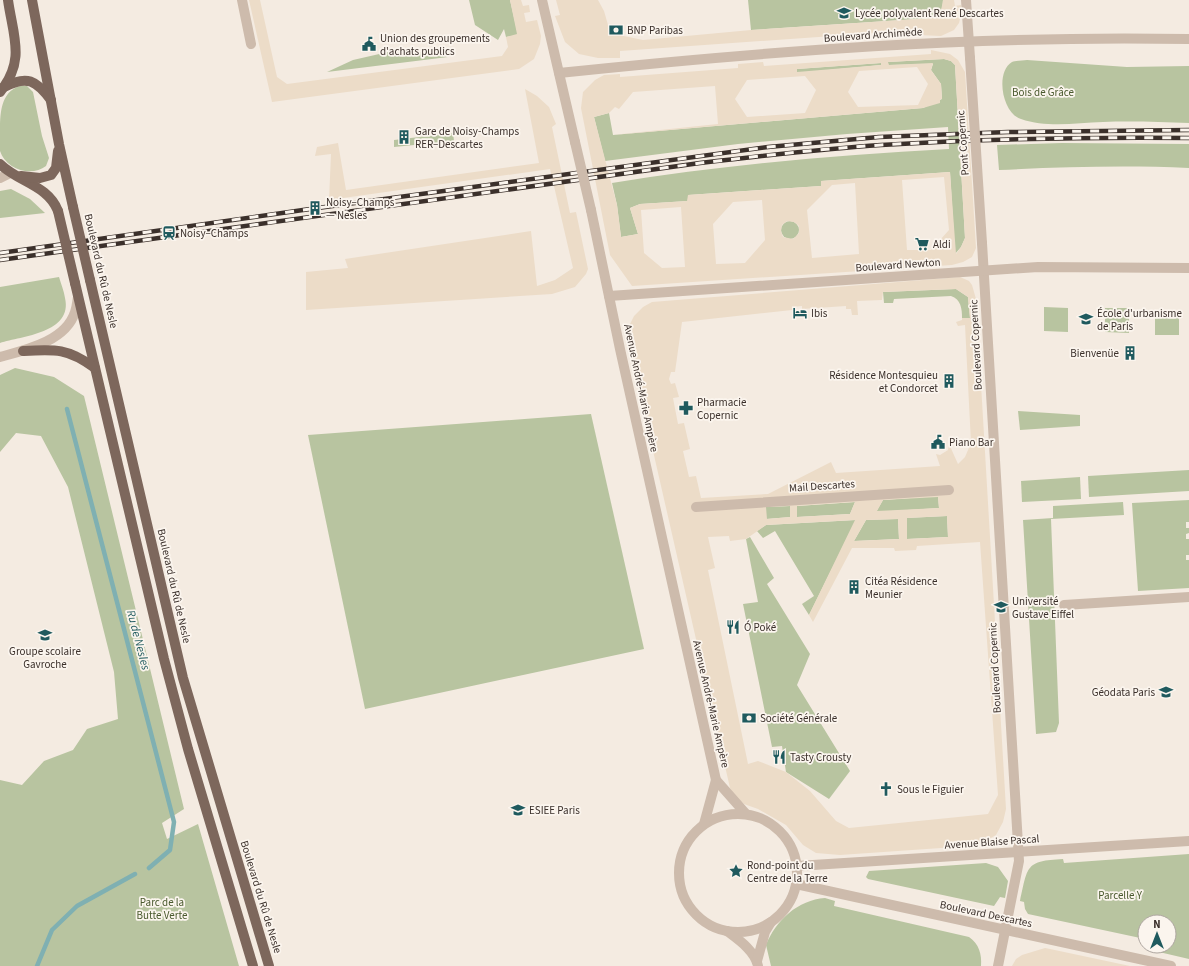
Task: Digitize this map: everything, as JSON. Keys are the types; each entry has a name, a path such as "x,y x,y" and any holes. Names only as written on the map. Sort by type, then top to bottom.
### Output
{"main road":[{"path":"2,89 16,62 16,51 8,0"},
{"path":"10,173 26,177 40,178 51,175 56,168 59,144 32,0"},
{"path":"2,89 14,82 28,80 39,86 52,101"},
{"name":"Boulevard du Rû de Nesle","path":"59,144 183,678 269,966"},
{"path":"0,164 10,173 48,195 54,200 58,211 94,368 172,689 188,749 253,966"},
{"path":"23,351 49,349 65,351 82,359 94,368"}],"street":[{"path":"242,0 250,44"},
{"name":"Avenue André-Marie Ampère","path":"542,0 591,210 716,780 704,824"},
{"path":"966,0 969,40"},
{"name":"Boulevard Archimède","path":"559,73 754,55 969,40 1189,39"},
{"name":"Pont Copernic","path":"969,40 984,271"},
{"path":"0,178 10,173"},
{"name":"Boulevard Newton","path":"609,296 984,271 1070,267 1189,268"},
{"name":"Boulevard Copernic","path":"984,271 1019,852 1018,874 998,966"},
{"path":"0,356 23,351 46,342 67,326 75,312 78,297"},
{"name":"Mail Descartes","path":"696,507 949,490"},
{"path":"1064,605 1189,597"},
{"name":"Avenue André-Marie Ampère","path":"716,780 746,814"},
{"path":"727,931 742,932 757,929 771,922 783,912 792,899 796,884 797,866 792,847 780,831 764,820 746,814 731,814 717,817 704,824 690,838 681,856 679,876 683,895 694,911 709,924 727,931 741,942 758,963"},
{"name":"Avenue Blaise Pascal","path":"797,866 1189,841"},
{"name":"Boulevard Descartes","path":"796,884 1171,966"},
{"path":"758,963 765,932 771,922"}],"green space":[{"path":"469,0 510,0 518,35 506,37 504,29 498,40 475,25"},
{"name":"Lycée polyvalent René Descartes","path":"748,0 943,0 940,11 932,18 751,30"},
{"path":"388,52 422,52 448,57 327,72 353,60"},
{"path":"944,59 951,61 955,65 965,238 961,247 955,254 950,172 821,181 821,186 688,195 688,201 640,204 630,208 638,234 621,237 617,205 612,183 738,166 864,154 949,149 948,127 738,144 605,161 594,117 609,113 613,135 923,108 942,99 941,84 931,70 933,64 888,65 888,62"},
{"name":"Bois de Grâce","path":"1027,60 1127,67 1189,66 1189,123 1103,122 1051,124 1031,122 1021,119 1014,115 1009,109 1005,101 1002,83 1007,67 1012,62"},
{"path":"881,63 881,65 797,73 797,69"},
{"path":"20,86 27,86 33,92 42,136 49,158 46,166 34,171 20,170 14,167 3,158 0,151 0,119 2,105 8,93"},
{"path":"453,133 454,141 394,147 394,140"},
{"path":"1062,143 1189,144 1189,168 1094,167 999,170 997,145"},
{"path":"11,189 30,199 45,213 0,218 0,191"},
{"path":"786,221 794,221 799,226 797,237 794,239 786,239 781,234 781,226"},
{"path":"59,277 65,298 65,310 61,319 54,326 44,331 0,343 0,287"},
{"path":"956,289 968,297 970,318 962,318 959,302 951,296 894,299 893,303 884,303 883,292"},
{"path":"1044,307 1068,308 1068,332 1044,331"},
{"path":"1105,308 1129,308 1129,333 1105,332"},
{"path":"1155,310 1179,311 1179,335 1155,335"},
{"name":"Parc de la Butte Verte","path":"15,368 54,377 84,396 184,809 162,823 167,839 198,824 239,966 0,966 0,780 22,785 44,761 73,750 87,729 118,719 114,672 68,487 41,436 16,433 0,452 0,375"},
{"path":"1018,411 1080,415 1080,426 1020,430"},
{"path":"591,414 644,649 365,709 308,435"},
{"path":"1189,470 1189,491 1089,497 1088,476"},
{"path":"1080,477 1081,499 1022,502 1021,481"},
{"path":"938,496 939,508 876,512 883,500"},
{"path":"1189,500 1189,522 1186,522 1186,528 1189,528 1189,533 1186,534 1186,539 1189,539 1189,555 1186,555 1186,560 1189,560 1189,588 1138,591 1132,503"},
{"path":"855,502 850,514 797,517 797,506"},
{"path":"1123,502 1124,515 1051,519 1059,723 1056,732 1036,734 1023,520 1053,518 1053,506"},
{"path":"790,506 791,517 766,519 766,507"},
{"path":"947,516 948,537 907,539 906,518"},
{"path":"898,519 899,539 854,541 866,520"},
{"path":"856,520 809,615 802,604 814,596 775,531 763,538 757,531 766,525"},
{"path":"750,537 774,578 767,584 810,654 797,685 850,771 829,799 786,772 782,746 772,747 743,604 758,602 746,539"},
{"name":"Parcelle Y","path":"1189,854 1189,959 1168,954 1177,954 1177,914 1137,914 1137,937 1028,914 1025,909 1024,902 1020,901 1027,873 1030,868 1041,861 1063,859 1064,863"},
{"path":"986,863 998,867 1008,881 1005,898 1000,897 994,906 868,879 866,877 869,871"},
{"path":"825,898 835,901 834,906 969,937 979,950 981,966 771,966 766,945 776,927 797,907"}],"shaded area":[{"path":"249,0 260,0 277,77 287,84 502,56 508,47 506,37 517,34 510,0 521,0 523,6 529,5 530,12 524,13 526,22 537,20 541,36 540,44 534,59 519,69 272,102"},
{"path":"556,0 598,0 604,11 608,25 619,35 643,40 751,30 932,18 941,11 943,0 954,0 955,6 961,5 961,15 959,23 954,30 941,36 918,35 918,30 620,51 620,58 598,58 579,54 565,42 555,16 560,15"},
{"path":"931,50 950,54 958,60 965,72 976,248 972,257 963,262 952,265 632,286 610,255 581,108 583,92 595,80 604,75 620,74 620,77 738,68 738,64 763,62 764,66 931,54","holes":["944,59 951,61 955,65 965,238 956,254 950,172 821,181 821,186 688,195 687,201 640,204 630,208 638,234 621,237 617,205 594,117 609,113 615,107 619,109 633,92 715,86 718,124 612,135 923,108 940,103 940,99 942,99 941,84 931,70 933,63 889,65 888,62","881,63 881,65 797,72 797,69","917,67 928,84 918,105 858,107 848,92 859,71","805,76 816,90 805,113 747,117 735,99 747,80","944,177 949,230 931,250 907,250 902,180","855,183 859,254 812,258 807,210 832,185","762,200 765,240 745,263 716,264 713,224 733,202","681,207 685,267 662,268 644,253 641,210","787,221 794,222 799,226 799,233 793,239 783,237 781,231 782,225"]},
{"path":"525,89 537,96 549,107 556,124 552,127 570,213 576,212 588,269 586,274 575,287 552,294 306,310 306,272 348,268 345,259 531,231 537,286 555,280 573,268 550,169 329,200 331,154 315,156 317,147 338,143 346,190 539,163"},
{"path":"960,277 969,281 972,285 976,299 1006,809 1003,822 996,835 984,842 970,846 840,855 816,853 803,845 786,825 758,809 744,804 734,796 730,788 627,337 629,326 634,316 643,307 652,302","holes":["956,289 968,297 970,318 962,318 962,320 956,322 958,326 965,325 971,443 965,457 958,464 949,444 948,450 940,455 936,454 940,466 836,473 831,462 768,494 701,498 696,476 689,477 683,451 690,449 684,423 678,424 673,398 679,397 675,383 671,384 669,379 671,372 675,372 682,322 792,310 792,307 802,306 802,309 846,306 846,309 851,309 852,315 858,315 857,301 882,300 883,292","938,497 939,508 877,511 883,500","855,502 850,514 797,517 797,506","790,506 790,517 767,519 766,507","947,516 948,537 907,539 907,518","898,519 899,539 854,541 866,520","855,520 809,615 813,622 852,548 894,548 895,551 916,550 917,546 980,542 998,795 988,814 849,828 836,821 810,791 786,772 758,761 748,764 708,570 715,568 708,537 729,536 730,541 746,539 766,525"]},
{"path":"1045,948 1130,966 1012,966 1016,959 1022,955"}],"waterway":[{"name":"Ru de Nesles","path":"67,409 174,822 170,850 149,868"},
{"name":"Ru de Nesles","path":"37,966 52,930 77,906 135,874"}],"railway":[{"path":"0,253 768,147 879,137 1008,132 1189,130"},
{"path":"0,260 700,163 790,153 881,145 958,141 1073,138 1189,138"}],"place":[{"name":"Lycée polyvalent René Descartes","path":"844,13"},
{"name":"BNP Paribas","path":"616,30"},
{"name":"Union des groupements d'achats publics","path":"369,44"},
{"name":"Gare de Noisy-Champs RER–Descartes","path":"404,137"},
{"name":"Noisy–Champs — Nesles","path":"315,208"},
{"name":"Noisy–Champs","path":"169,233"},
{"name":"Aldi","path":"922,244"},
{"name":"Ibis","path":"800,313"},
{"name":"École d'urbanisme de Paris","path":"1086,319"},
{"name":"Bienvenüe","path":"1130,353"},
{"name":"Résidence Montesquieu et Condorcet","path":"949,381"},
{"name":"Pharmacie Copernic","path":"686,408"},
{"name":"Piano Bar","path":"938,442"},
{"name":"Citéa Résidence Meunier","path":"854,587"},
{"name":"Université Gustave Eiffel","path":"1001,607"},
{"name":"Ó Poké","path":"733,627"},
{"name":"Groupe scolaire Gavroche","path":"45,635"},
{"name":"Géodata Paris","path":"1166,692"},
{"name":"Société Générale","path":"749,718"},
{"name":"Tasty Crousty","path":"779,757"},
{"name":"Sous le Figuier","path":"886,789"},
{"name":"ESIEE Paris","path":"518,810"},
{"name":"Rond-point du Centre de la Terre","path":"736,871"}]}
